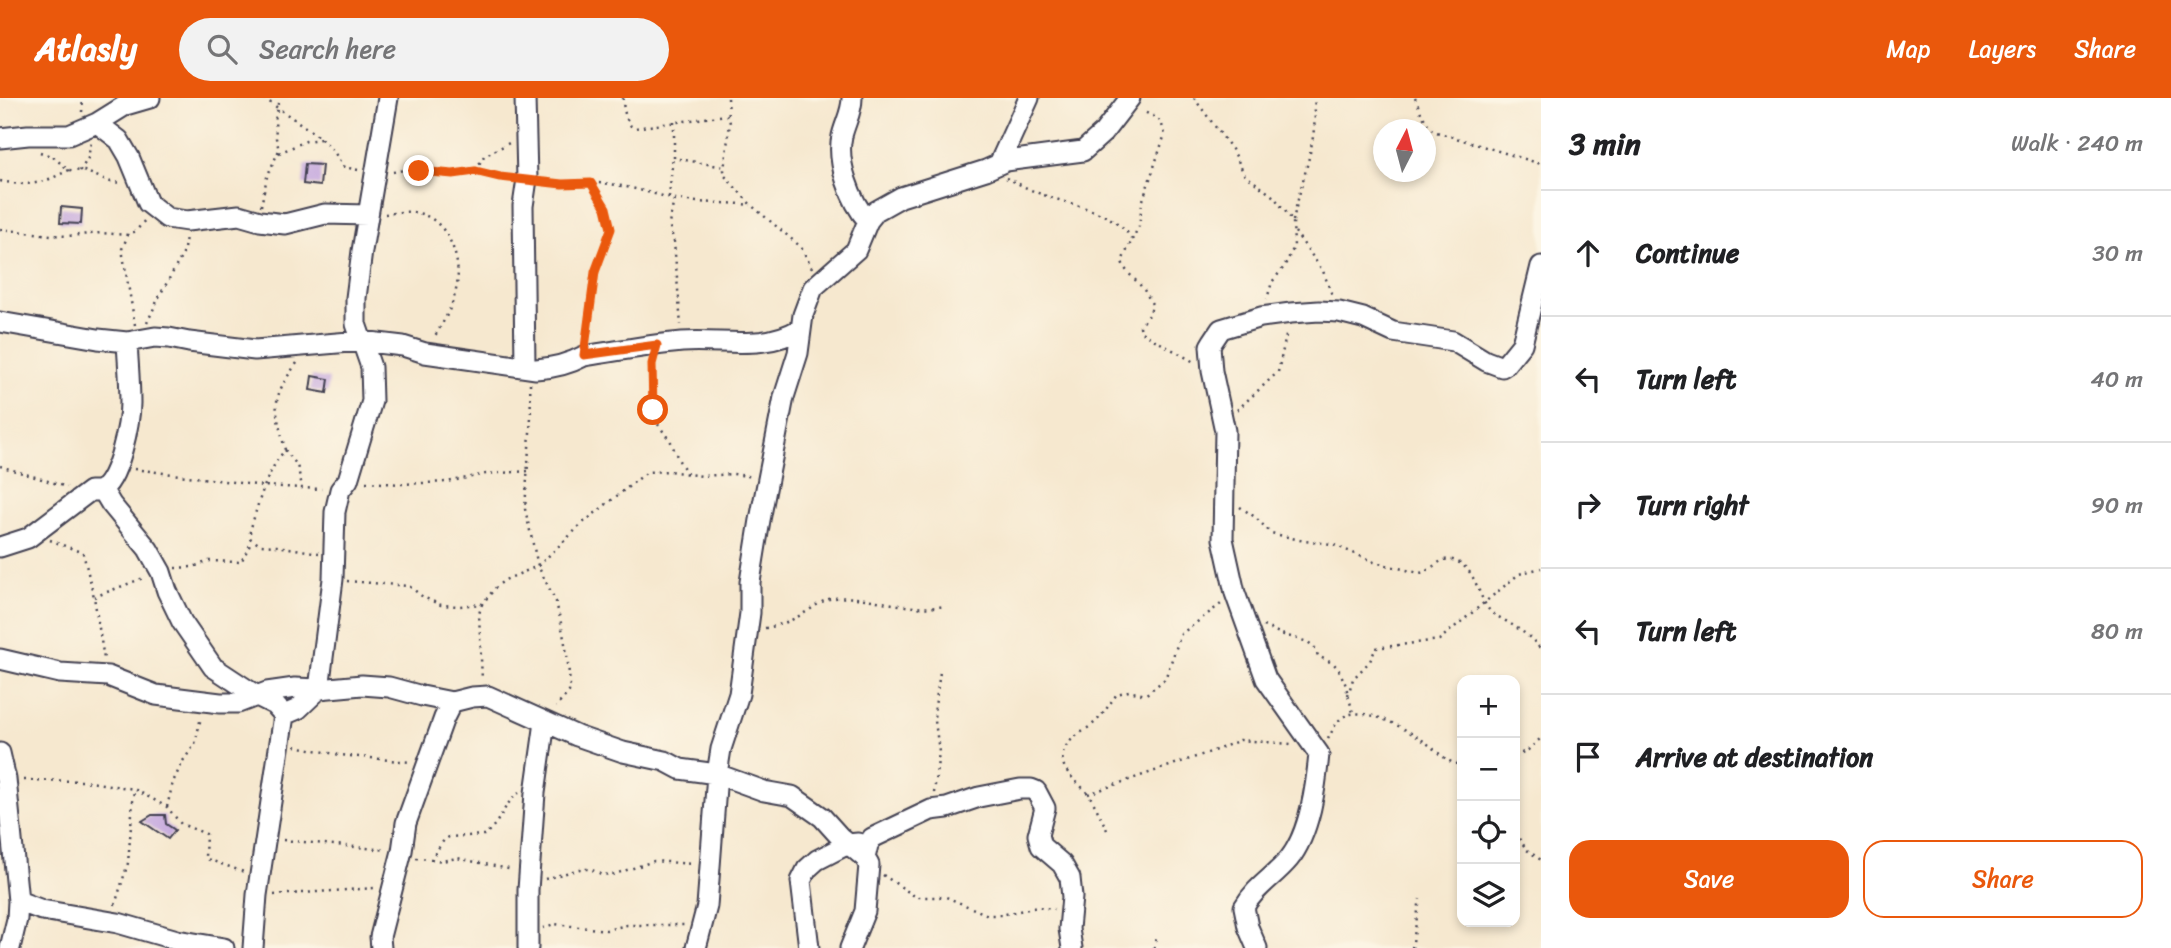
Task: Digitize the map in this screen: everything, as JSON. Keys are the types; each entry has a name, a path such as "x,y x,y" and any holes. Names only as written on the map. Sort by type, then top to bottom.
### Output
{"street":[{"path":"0,138 69,135 101,126 126,106 150,98"},
{"path":"285,715 298,709 319,689 333,579 335,512 372,401 372,367 356,324 356,298 388,98"},
{"path":"525,98 525,367"},
{"path":"852,98 850,114 842,134 841,152 846,182 859,212 868,220"},
{"path":"993,167 1029,98"},
{"path":"696,948 707,906 717,774 724,736 738,701 748,631 750,582 784,397 798,353 800,329 807,301 817,282 856,250 868,220 876,211 901,197 993,167 1031,157 1083,151 1103,133 1128,101"},
{"path":"101,126 122,145 146,199 167,218 187,221 235,215 285,224 325,214 368,215"},
{"path":"1257,948 1248,927 1244,907 1253,894 1289,859 1297,846 1314,797 1316,749 1266,680 1235,593 1223,539 1224,426 1212,371 1210,346 1216,334 1228,326 1261,317 1298,312 1327,312 1352,314 1392,332 1446,339 1502,367 1522,344 1541,266"},
{"path":"0,322 73,336 135,340 169,338 255,349 361,341 403,346 425,353 547,369 572,362 584,355 657,345 684,342 764,343 787,337 800,329"},
{"path":"0,547 28,538 112,479 126,430 135,340"},
{"path":"96,490 148,549 182,622 213,667 275,705 285,715"},
{"path":"0,660 60,673 104,676 156,695 220,703 238,703 267,692 295,688 376,685 452,702 481,695 488,696 577,736 624,752 665,761 680,769 717,774 764,791 792,796 822,817 867,861"},
{"path":"381,948 380,937 406,823 452,702"},
{"path":"253,948 258,888 285,715"},
{"path":"528,943 529,879 545,722"},
{"path":"541,747 562,744 577,736"},
{"path":"0,753 6,779 18,901 10,948"},
{"path":"809,948 801,881 807,869 817,860 848,844 872,838 931,810 1020,789 1036,791 1045,808 1038,835 1041,846 1062,864 1070,878 1069,929 1072,948"},
{"path":"850,948 865,911 867,861 872,838"},
{"path":"18,901 42,910 110,922 177,940 224,948"}],"path":[{"path":"264,98 302,123 334,150 344,167 388,172 404,170 453,174 475,171 500,177 562,184 591,183 630,188 674,199 751,205"},
{"path":"279,98 276,107 279,153"},
{"path":"624,98 623,108 631,127 721,114 729,118"},
{"path":"728,98 729,118 724,167 728,181 751,205 802,247 817,282"},
{"path":"1194,98 1234,152 1244,174 1274,197 1293,221"},
{"path":"1261,317 1272,282 1284,267 1294,247 1293,221 1315,132 1314,98"},
{"path":"1415,98 1433,131 1541,164"},
{"path":"1128,101 1161,122 1165,134 1142,203 1139,226 1122,261 1152,304 1150,314 1140,326 1141,331 1156,342 1212,371"},
{"path":"669,197 674,121"},
{"path":"80,171 88,158 93,138 101,126"},
{"path":"475,171 484,156 527,135"},
{"path":"260,221 263,190 272,163 279,153 306,141 321,139"},
{"path":"39,152 53,157 69,170"},
{"path":"673,156 724,167"},
{"path":"993,167 1041,194 1105,216 1130,235 1132,240"},
{"path":"0,181 26,185 69,170 80,171 111,182 123,183 146,199 147,215 144,223 128,235 122,249 132,302 135,340"},
{"path":"584,355 595,272 611,229 606,208 591,183"},
{"path":"674,199 669,224 675,251 678,303 684,342"},
{"path":"368,215 419,213 438,223 446,232 456,264 457,287 447,316 425,353"},
{"path":"135,340 183,254 187,221"},
{"path":"0,229 68,236 101,233 128,235"},
{"path":"1294,231 1323,271 1332,294 1327,312"},
{"path":"1224,426 1238,408 1278,372 1285,335 1298,312"},
{"path":"657,345 652,364 653,410 657,423 671,442 688,475"},
{"path":"302,486 297,465 285,450 276,403 284,381 310,346"},
{"path":"525,367 531,385 525,509 538,566 561,623 570,684 569,692 545,722"},
{"path":"94,597 161,572 193,567 209,561 241,562 252,541 250,531 263,486 285,450"},
{"path":"0,466 72,489 96,490"},
{"path":"117,467 263,486 447,482 486,474 528,471"},
{"path":"481,695 483,674 479,614 482,604 505,580 538,566 584,522 648,472 669,471 714,476 733,474 768,479"},
{"path":"1224,482 1236,502 1255,517 1267,532 1304,541 1332,544 1374,562 1419,573 1426,573 1448,559 1457,561 1470,572 1484,602 1494,614 1526,633 1541,650"},
{"path":"41,530 50,540 83,553 105,660 104,676"},
{"path":"252,541 260,545 334,556"},
{"path":"1348,695 1353,679 1366,666 1376,648 1439,640 1519,575 1541,568"},
{"path":"333,579 409,586 429,601 442,606 482,604"},
{"path":"1107,830 1088,793 1064,768 1063,755 1067,745 1092,726 1117,694 1129,691 1145,695 1165,680 1181,634 1235,593"},
{"path":"748,631 789,621 825,600 834,598 861,598 882,604 931,609 944,607"},
{"path":"1241,613 1284,635 1308,642 1315,648 1318,656 1334,664 1339,670 1353,713"},
{"path":"931,810 939,752 934,713 940,672"},
{"path":"167,807 173,782 195,744 202,715 207,709 220,703"},
{"path":"1088,793 1240,740 1316,749 1342,717 1353,713 1365,713 1406,730 1457,764"},
{"path":"1520,754 1541,738"},
{"path":"281,744 340,755 428,765"},
{"path":"6,779 84,781 134,789 167,807 181,824 206,834 205,857 232,867 258,888 392,887"},
{"path":"431,859 444,839 484,835 500,820 511,799 537,782"},
{"path":"110,922 128,863 134,789"},
{"path":"265,838 401,854 442,862 457,858 529,879 580,869 590,869 605,876 621,874 638,865 654,861 710,863"},
{"path":"1520,840 1527,850 1541,860"},
{"path":"867,861 916,897 946,897 988,915 1037,907 1071,911"},
{"path":"1412,948 1420,900"},
{"path":"528,943 550,924 606,930 627,925 683,924 702,928"},
{"path":"1154,948 1156,936"}],"building":[{"path":"305,164 322,165 320,186 303,184"},
{"path":"61,207 82,209 81,224 60,223"},
{"path":"312,376 329,379 327,393 310,390"},
{"path":"152,815 165,815 166,824 175,830 168,839 142,821"}],"route":[{"path":"419,171 453,174 475,171 500,177 562,184 591,183 606,208 611,234 595,272 584,355 657,345 652,364 653,410"}]}
